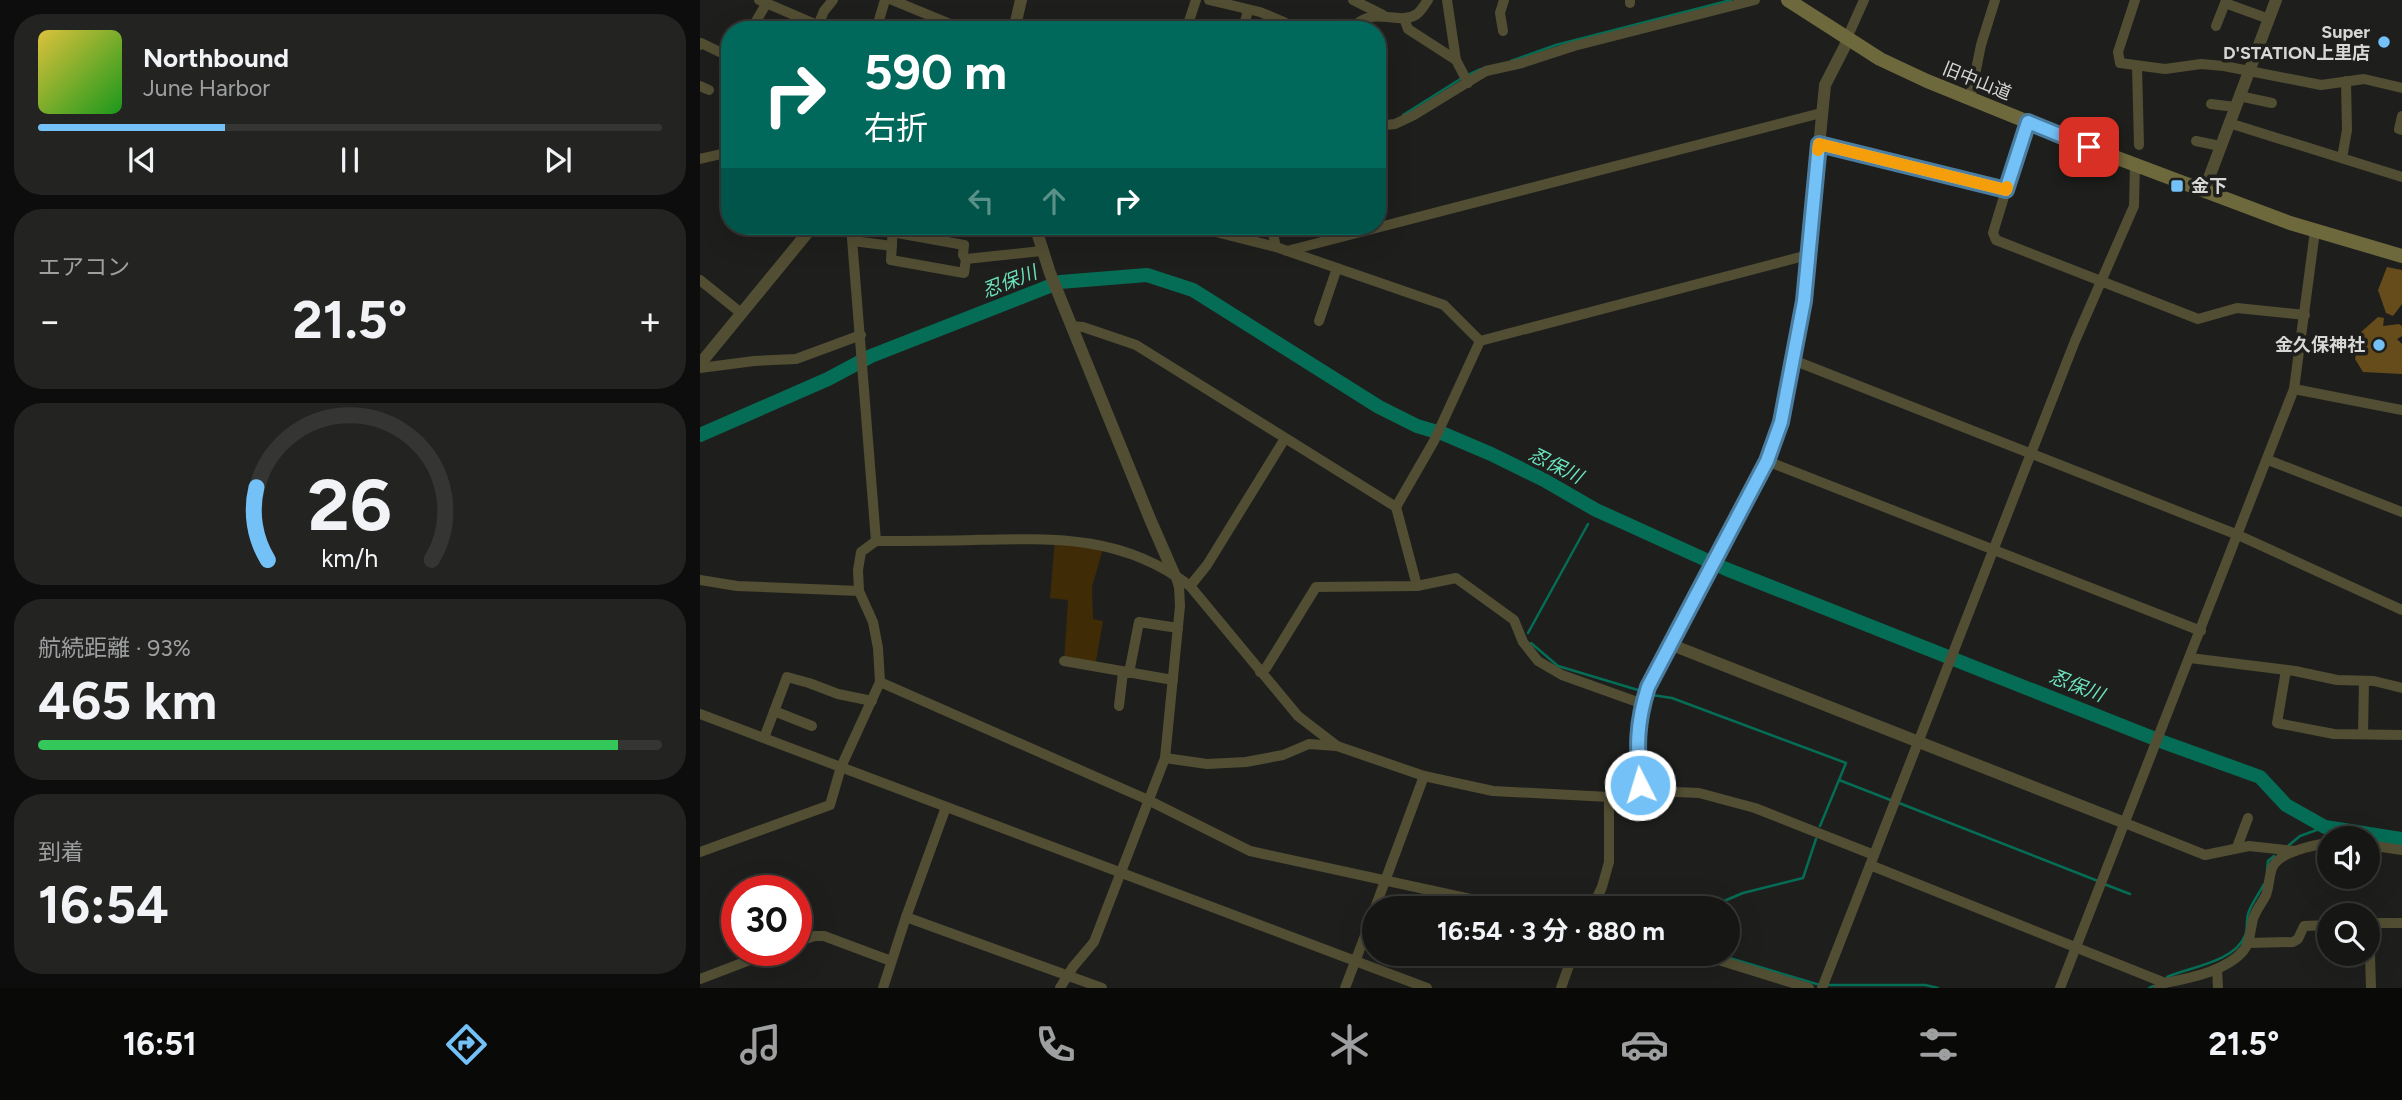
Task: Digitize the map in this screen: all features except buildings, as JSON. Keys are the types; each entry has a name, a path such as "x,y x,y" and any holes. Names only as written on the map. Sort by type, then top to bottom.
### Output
{"main road":[{"name":"旧中山道","path":"1788,0 1892,66 1970,99 2204,191 2315,231 2402,256"}],"street":[{"path":"820,21 833,0"},
{"path":"879,21 885,0"},
{"path":"895,0 944,21"},
{"path":"1016,21 1021,0"},
{"path":"1189,21 1196,0"},
{"path":"1209,0 1281,21"},
{"path":"1353,0 1383,15"},
{"path":"1362,21 1383,15 1404,18 1417,14 1428,0"},
{"path":"1447,0 1457,60 1468,83"},
{"path":"1503,31 1500,13 1504,0"},
{"path":"1386,125 1405,119 1486,71 1755,0"},
{"path":"1640,785 1636,741 1648,687 1767,461 1781,422 1804,301 1825,85 1864,0"},
{"path":"1970,99 1981,45 1995,0"},
{"path":"2134,0 2118,52 2120,63 2165,69 2201,64 2250,69 2288,80 2320,85 2364,79 2402,88"},
{"path":"2204,191 2276,0"},
{"path":"755,21 763,2 802,21"},
{"path":"2216,26 2225,3 2269,19"},
{"path":"1245,21 1248,10"},
{"path":"1404,18 1408,29 1457,60"},
{"path":"700,45 701,43 721,53"},
{"path":"2137,66 2139,145"},
{"path":"2342,158 2347,130 2346,81"},
{"path":"2211,104 2272,103"},
{"path":"1386,223 1821,113"},
{"path":"2402,116 2399,129 2402,130"},
{"path":"2028,122 1993,233 1996,240 2198,319 2237,308 2305,315"},
{"path":"2229,123 2402,177"},
{"path":"2196,141 2220,146"},
{"path":"1819,144 2006,190"},
{"path":"700,159 721,154"},
{"path":"1822,988 2075,341 2134,206 2135,164"},
{"path":"2060,988 2294,389 2315,231"},
{"path":"700,366 806,235"},
{"path":"852,235 876,541"},
{"path":"892,235 891,260 964,273 967,259"},
{"path":"919,235 964,245 963,255 967,259"},
{"path":"1037,235 1071,326 1174,574 1180,599 1165,758 1094,942 1060,988"},
{"path":"1227,235 1282,249 1444,305 1480,341"},
{"path":"1275,235 1282,249"},
{"path":"1282,249 1337,235"},
{"path":"853,241 892,246"},
{"path":"967,259 1041,251"},
{"path":"1480,341 1808,255"},
{"path":"1319,321 1337,268"},
{"path":"700,280 741,313"},
{"path":"1071,326 1083,327 1136,345 1284,440 1396,507 1417,586"},
{"path":"700,366 796,359 861,335"},
{"path":"1396,507 1434,441 1480,341"},
{"path":"1793,360 2238,535 2402,610"},
{"path":"2294,389 2402,410"},
{"path":"1190,586 1207,565 1284,440"},
{"path":"2268,460 2402,512"},
{"path":"1767,461 2201,631"},
{"path":"700,852 830,805 841,767 880,682 873,622 859,591 858,570 861,552 876,541 1070,540 1119,549 1141,557 1174,574 1190,586 1298,716 1337,746"},
{"path":"1260,671 1266,668 1316,587 1417,586 1456,578 1514,620 1523,642 1538,661 1562,675 1643,704"},
{"path":"700,580 737,586 859,591"},
{"path":"1119,706 1139,622 1178,628"},
{"path":"1672,645 2206,855 2249,846 2295,851"},
{"path":"2190,658 2286,670 2337,680 2374,681 2402,688"},
{"path":"1064,661 1173,680"},
{"path":"2286,670 2277,723 2334,734 2402,735"},
{"path":"764,738 787,677 810,682 838,694 872,701"},
{"path":"2363,734 2364,681"},
{"path":"880,682 1149,801 1250,851 1453,896"},
{"path":"774,711 811,726"},
{"path":"701,715 1427,988"},
{"path":"1165,758 1207,764 1246,762 1283,755 1309,744 1337,746 1424,776 1493,791 1609,797 1640,785 1664,785 1676,792 1699,793 1755,808 2078,947 2161,986 2217,969 2242,952 2248,943 2252,922 2266,893 2272,866 2278,859 2295,851 2317,845"},
{"path":"1380,896 1424,776"},
{"path":"1598,896 1609,862 1609,797"},
{"path":"884,988 906,917 946,807"},
{"path":"2237,847 2248,818"},
{"path":"2380,847 2402,850"},
{"path":"906,917 1102,988"},
{"path":"2380,923 2402,923"},
{"path":"2248,943 2293,942 2298,939 2304,926 2317,925"},
{"path":"812,937 824,936 891,961"},
{"path":"1345,988 1362,944"},
{"path":"700,979 734,966"},
{"path":"1561,988 1569,966"},
{"path":"1738,966 1809,988"},
{"path":"2370,966 2371,988"},
{"path":"2217,969 2218,988"}],"shaded area":[{"path":"2387,267 2402,270 2402,304 2393,316 2386,313 2378,290"},
{"path":"2378,317 2384,318 2383,326 2402,326 2402,336 2397,339 2402,344 2402,374 2363,372 2355,359 2361,332"},
{"path":"1055,539 1104,545 1092,587 1093,619 1103,621 1095,667 1064,661 1068,600 1050,598"}],"waterway":[{"path":"1511,61 1556,45 1731,0"},
{"path":"1468,75 1481,69"},
{"path":"1403,115 1462,78"},
{"name":"忍保川","path":"700,435 828,379 871,356 1060,282 1147,275 1193,290 1379,407 1417,426 1491,454 1596,510 1726,569 2163,742 2260,777 2286,805 2325,827 2402,839"},
{"path":"1528,633 1588,524"},
{"path":"1531,643 1558,666 1638,690"},
{"path":"1652,695 1672,698 1846,763 1820,826"},
{"path":"1839,780 1893,801"},
{"path":"1899,803 2098,881"},
{"path":"2288,846 2300,836 2317,830"},
{"path":"1736,896 1803,878 1816,839"},
{"path":"2267,871 2268,861 2274,856"},
{"path":"2104,884 2130,894"},
{"path":"2167,977 2222,958 2239,945 2246,933 2249,910 2264,884"},
{"path":"1740,961 1820,985"},
{"path":"1826,985 1925,985 1938,988"},
{"path":"2149,988 2153,986"}],"slow traffic":[{"path":"1818,150 1819,144 2006,190 2007,187"}],"place":[{"name":"Super D'STATION上里店","path":"2384,42"},
{"name":"金下","path":"2177,186"},
{"name":"金久保神社","path":"2379,345"}],"route":[{"path":"1640,785 1636,741 1648,687 1767,461 1781,422 1804,301 1819,144 2006,190 2028,122 2089,147"}]}
